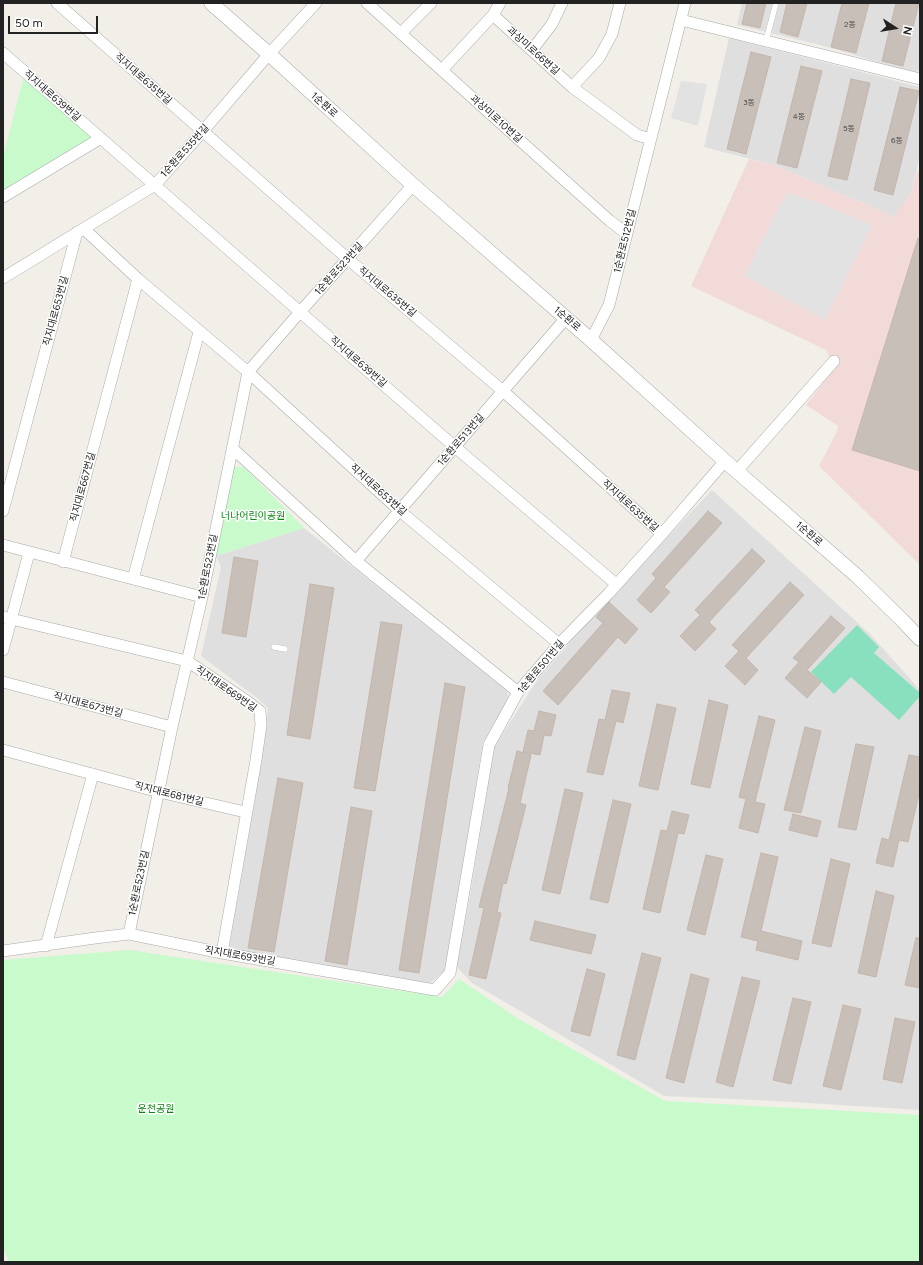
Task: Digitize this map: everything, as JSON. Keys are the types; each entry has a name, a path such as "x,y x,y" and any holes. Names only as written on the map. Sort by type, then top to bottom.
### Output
{"street":[{"name":"직지대로635번길","path":"57,3 348,259 503,391 662,534"},
{"name":"1순환로","path":"211,3 413,185 591,340 725,461 858,577 904,620 920,639"},
{"name":"1순환로535번길","path":"81,230 155,185 269,54 316,3"},
{"name":"과상미로10번길","path":"367,3 516,138 626,233"},
{"path":"401,33 431,3"},
{"path":"442,70 493,15 500,3"},
{"path":"532,50 552,24 562,3"},
{"path":"620,3 612,34 599,58 572,87 637,135 651,139"},
{"name":"1순환로512번길","path":"591,340 609,305 685,3"},
{"name":"과상미로66번길","path":"493,15 572,87"},
{"path":"681,20 920,79"},
{"name":"직지대로639번길","path":"3,53 455,447 616,584"},
{"path":"3,197 101,138"},
{"name":"1순환로523번길","path":"129,934 172,727 202,597 248,372 413,185"},
{"path":"3,278 81,230"},
{"name":"직지대로653번길","path":"3,511 35,391 81,230 199,332 248,372 400,511 559,644"},
{"name":"직지대로667번길","path":"63,562 138,279"},
{"name":"1순환로513번길","path":"356,562 566,318"},
{"path":"133,579 199,332"},
{"path":"737,471 834,360"},
{"path":"232,448 356,562 518,692"},
{"name":"1순환로501번길","path":"435,990 450,973 488,745 518,692 559,644 662,534 725,461"},
{"path":"3,545 63,562 202,597"},
{"path":"3,650 7,618 29,553"},
{"name":"직지대로669번길","path":"7,618 187,661 260,711 261,725 222,953"},
{"name":"직지대로673번길","path":"3,682 172,727"},
{"name":"직지대로681번길","path":"3,750 159,792 246,812"},
{"path":"46,946 93,774"},
{"name":"직지대로693번길","path":"3,951 129,934 222,953 435,990"}],"lane":[{"path":"766,41 776,3"},
{"path":"274,647 285,649"}],"shaded area":[{"path":"742,3 920,3 920,69 916,73 820,45 737,25"},
{"path":"729,38 920,87 920,156 911,194 895,217 774,165 704,147"},
{"path":"681,81 707,84 698,126 671,118"},
{"path":"749,159 774,165 895,217 899,208 911,194 917,171 920,172 920,231 852,450 920,471 920,565 819,466 838,426 806,405 835,368 826,350 691,286"},
{"path":"787,193 819,203 872,225 825,320 744,276"},
{"path":"712,490 870,634 920,690 920,1110 664,1096 472,983 456,966 469,902 494,747 536,682 583,627"},
{"path":"304,528 507,691 509,699 483,742 446,970 428,985 229,949 261,764 268,708 201,656 221,567 216,556"}],"green space":[{"path":"24,76 93,135 92,140 3,191 3,157"},
{"name":"너나어린이공원","path":"234,467 244,467 304,528 216,556"},
{"path":"857,625 879,647 874,653 920,693 920,696 899,720 851,677 834,694 811,672"},
{"name":"운천공원","path":"129,950 442,997 459,979 517,1018 665,1101 920,1115 920,1262 9,1262 3,1247 3,960"}],"building":[{"path":"747,3 766,3 760,28 742,24"},
{"path":"787,3 807,3 798,37 780,32"},
{"path":"842,3 869,3 856,53 831,47"},
{"path":"896,3 919,3 903,66 882,61"},
{"path":"751,52 771,57 746,154 727,149"},
{"path":"801,66 822,71 797,168 777,163"},
{"path":"851,79 870,83 847,180 828,176"},
{"path":"900,87 919,91 893,195 874,190"},
{"path":"918,238 920,239 920,471 852,450"},
{"path":"708,511 722,523 664,587 670,592 651,613 637,600 656,578 652,574"},
{"path":"752,549 765,561 709,622 716,629 695,651 680,636 700,615 695,610"},
{"path":"234,557 258,561 246,637 222,633"},
{"path":"790,582 804,595 746,658 758,670 745,685 725,666 739,651 732,645"},
{"path":"310,584 334,588 310,739 287,735"},
{"path":"609,602 638,629 625,644 618,637 558,705 543,691 603,623 596,617"},
{"path":"831,616 845,628 807,670 821,682 807,698 785,678 799,662 793,658"},
{"path":"381,622 402,625 375,791 354,788"},
{"path":"445,683 465,687 419,973 399,970"},
{"path":"612,690 630,693 623,723 616,721 603,775 587,772 599,719 605,720"},
{"path":"709,700 728,705 710,788 691,784"},
{"path":"657,704 676,708 658,790 639,786"},
{"path":"539,711 556,715 551,736 544,735 540,755 523,752 528,730 534,731"},
{"path":"759,716 775,720 755,802 765,804 758,833 739,828 746,799 739,797"},
{"path":"805,727 821,731 801,813 784,810"},
{"path":"856,744 874,747 856,830 838,827"},
{"path":"517,751 531,755 520,803 526,805 506,884 503,883 497,912 501,913 486,979 469,975 484,908 479,907"},
{"path":"909,755 920,757 920,789 908,842 899,840 893,867 876,863 882,838 889,840"},
{"path":"278,778 303,783 274,952 248,948"},
{"path":"565,789 583,793 560,894 542,890"},
{"path":"613,800 631,804 608,903 590,899"},
{"path":"351,807 372,811 347,965 325,961"},
{"path":"672,811 689,815 684,834 678,833 660,913 643,909 661,830 667,831"},
{"path":"793,814 821,821 817,837 789,830"},
{"path":"761,853 778,857 761,931 802,941 798,960 756,950 758,941 741,937"},
{"path":"706,855 723,859 705,935 687,930"},
{"path":"831,859 850,864 831,947 812,943"},
{"path":"876,891 894,896 876,977 858,973"},
{"path":"535,921 596,935 591,954 530,940"},
{"path":"916,938 920,938 920,988 905,985"},
{"path":"642,953 661,958 635,1060 617,1055"},
{"path":"587,969 605,974 590,1036 571,1031"},
{"path":"691,974 709,979 684,1083 666,1078"},
{"path":"742,977 760,981 733,1087 716,1082"},
{"path":"793,998 811,1002 791,1084 773,1080"},
{"path":"843,1005 861,1009 841,1090 823,1086"},
{"path":"895,1018 915,1022 902,1083 883,1079"}]}
